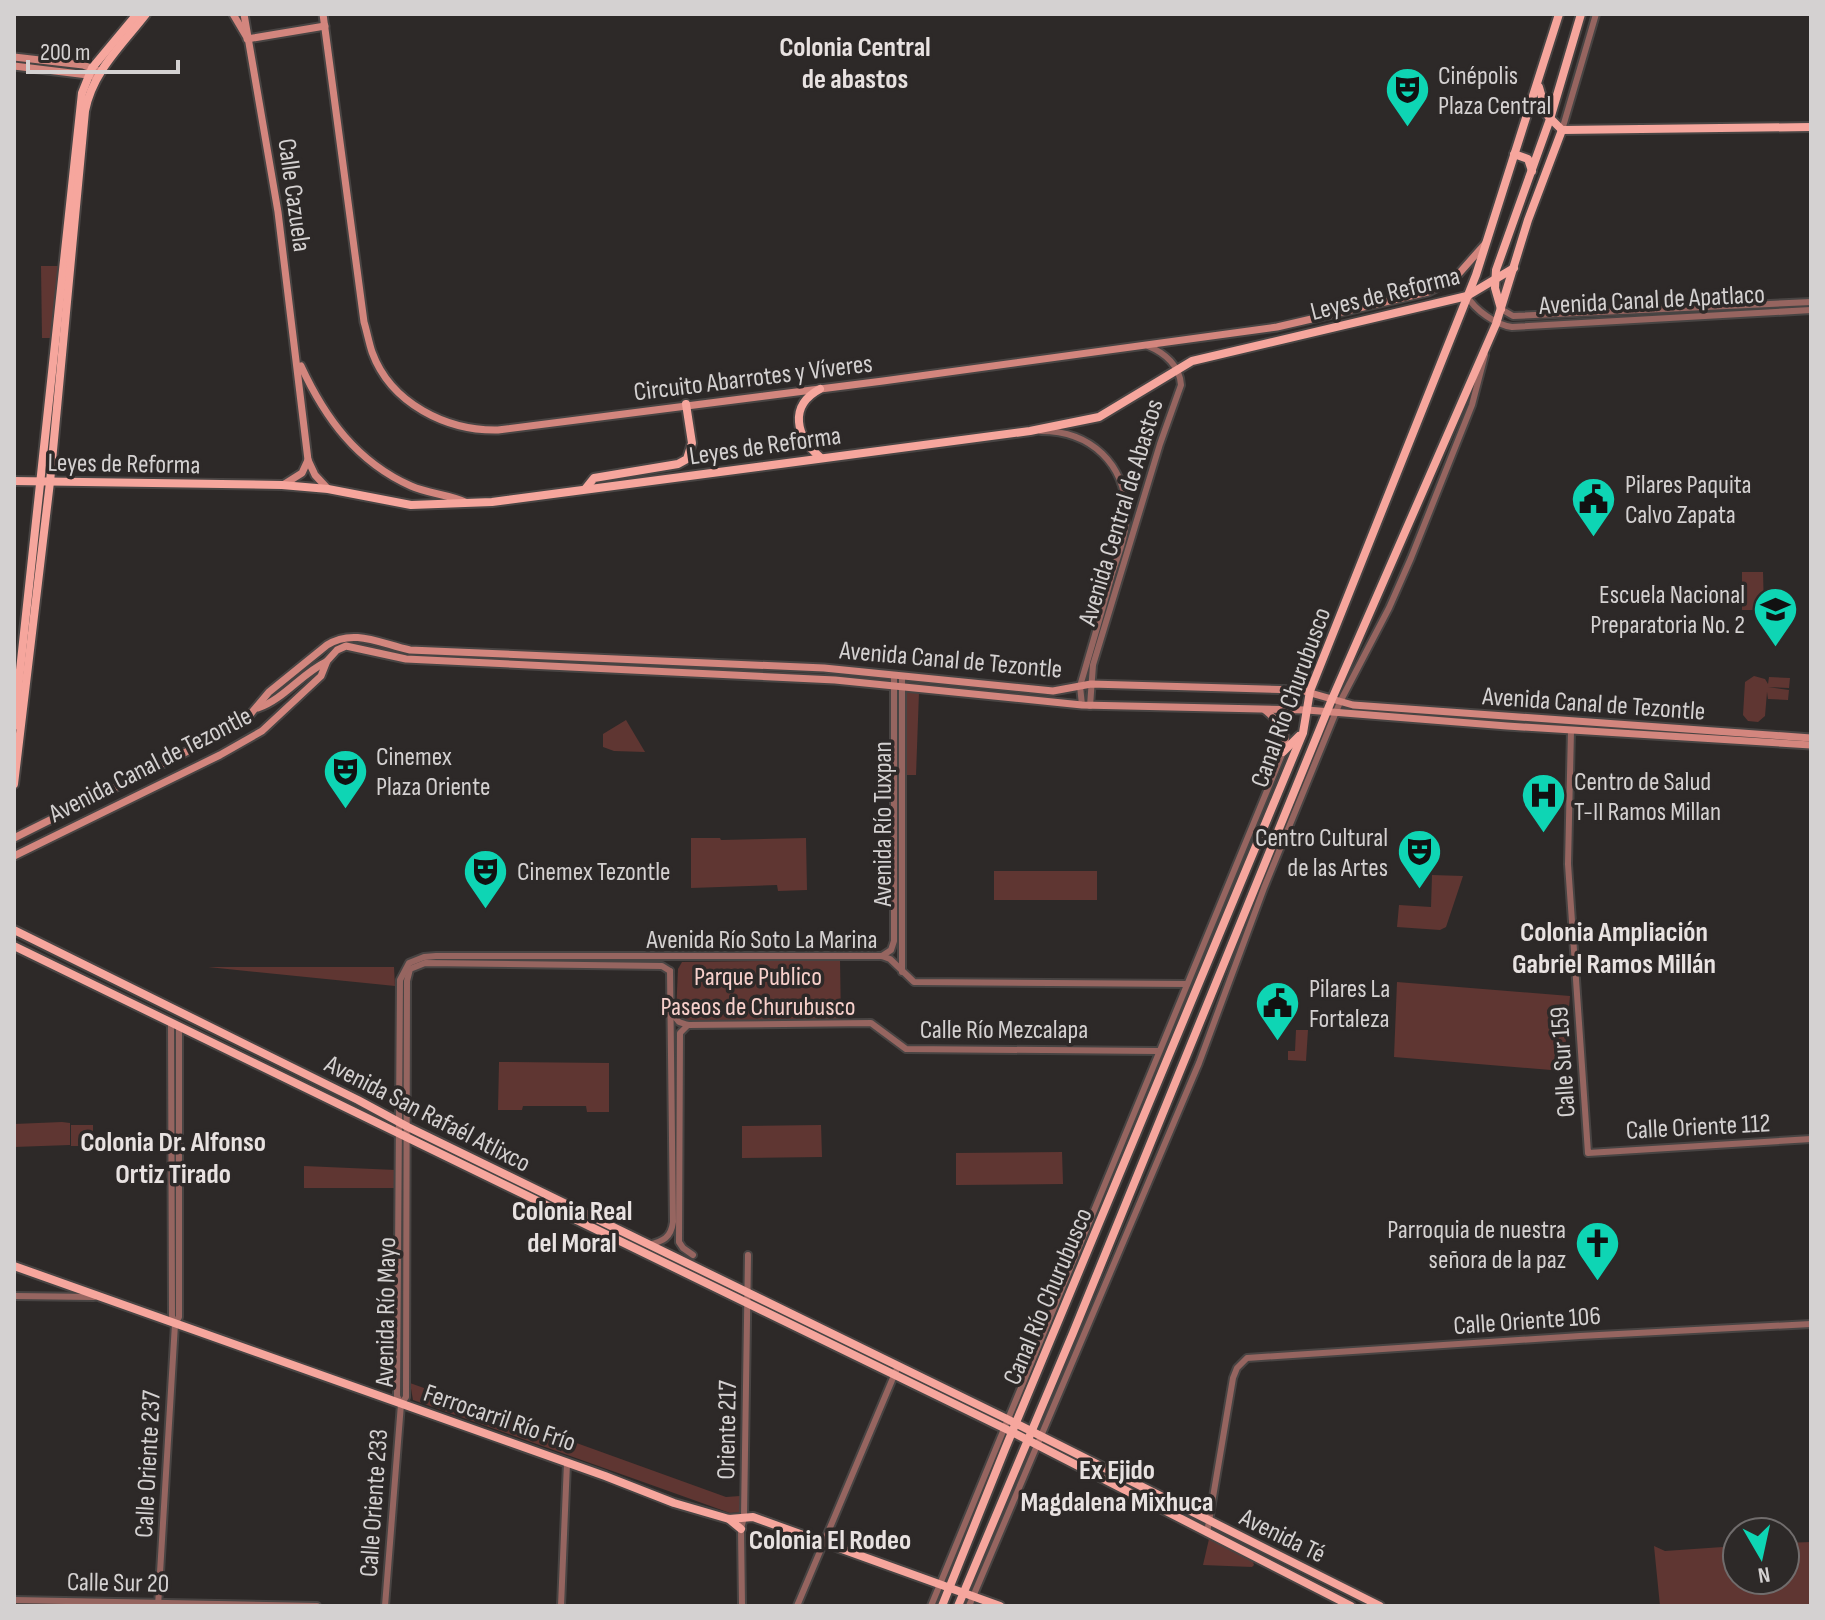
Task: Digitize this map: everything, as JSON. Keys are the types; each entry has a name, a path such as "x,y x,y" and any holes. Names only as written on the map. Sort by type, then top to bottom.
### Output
{"main road":[{"path":"127,32 137,14"},
{"path":"14,784 46,482 79,110 94,72 146,14"},
{"name":"Calle Cazuela","path":"233,14 247,38"},
{"name":"Calle Cazuela","path":"244,14 260,94 298,361 308,460 315,475 328,489"},
{"name":"Circuito Abarrotes y Víveres","path":"323,14 364,322 372,352 392,384 422,411 451,424 479,430 820,389 1277,327 1428,292 1455,278 1487,243"},
{"name":"Canal Río Churubusco","path":"942,1606 944,1584 1303,733 1310,691 1487,243 1559,14"},
{"path":"1501,309 1494,281 1550,119 1581,14"},
{"path":"247,38 325,26"},
{"path":"14,57 94,72"},
{"path":"14,66 94,72"},
{"path":"1539,82 1542,102 1550,119 1562,130 1811,127"},
{"name":"Canal Río Churubusco","path":"958,1606 1033,1438 1262,870 1496,322 1528,220 1562,130"},
{"path":"1514,154 1528,159 1531,172"},
{"name":"Leyes de Reforma","path":"14,481 282,485 328,489 411,505 469,503 1030,431 1099,417 1192,361 1467,296 1514,268"},
{"name":"Calle Cazuela","path":"298,361 321,408 360,454 413,487 469,503"},
{"path":"820,389 807,396 799,408 803,438 820,457"},
{"path":"585,488 594,478 678,464 687,459 692,443 686,404"},
{"path":"282,485 302,473 308,460"},
{"path":"14,726 46,482"},
{"name":"Avenida Canal de Tezontle","path":"14,838 230,730 255,709 269,692 327,645 336,639 352,636 410,650 824,668 1053,691 1091,684 1310,691 1336,701 1399,709 1811,738"},
{"name":"Avenida Canal de Tezontle","path":"255,709 270,704 341,648 352,646 406,659 835,680 1086,706 1307,710 1811,745"},
{"name":"Avenida Canal de Tezontle","path":"14,856 240,745 262,731 321,676 327,661"},
{"path":"884,685 894,676"},
{"path":"1265,710 1283,728 1286,740 1283,752"},
{"path":"230,730 240,736 240,745"},
{"path":"1283,752 1303,733"},
{"path":"183,755 184,764 191,770"},
{"path":"121,786 130,789 129,800"},
{"path":"72,809 71,822 79,824"},
{"path":"1262,870 1264,888"},
{"name":"Avenida San Rafaél Atlixco","path":"14,930 749,1293 1033,1438"},
{"name":"Avenida San Rafaél Atlixco","path":"14,946 748,1306 897,1370"},
{"name":"Ferrocarril Río Frío","path":"14,1266 674,1503 729,1519 753,1517 944,1584 963,1593 971,1602 1000,1606"},
{"name":"Avenida Té","path":"1033,1438 1380,1606"},
{"name":"Avenida Té","path":"1033,1438 1207,1533 1351,1606"},
{"path":"729,1519 741,1529"}],"street":[{"name":"Canal Río Churubusco","path":"1562,130 1596,14"},
{"path":"1467,296 1475,307 1496,322"},
{"name":"Avenida Canal de Apatlaco","path":"1501,309 1513,316 1811,302"},
{"name":"Avenida Canal de Apatlaco","path":"1496,322 1512,327 1811,310"},
{"path":"1575,313 1575,322"},
{"name":"Canal Río Churubusco","path":"1336,701 1389,608 1411,558 1472,405 1488,340"},
{"name":"Avenida Central de Abastos","path":"1086,706 1093,665 1128,546 1181,385 1176,369 1163,354 1147,345"},
{"name":"Avenida Central de Abastos","path":"1030,431 1073,434 1090,443 1109,460 1123,489 1126,525 1080,686 1086,706"},
{"name":"Avenida Río Tuxpan","path":"894,676 898,687 902,972"},
{"name":"Canal Río Churubusco","path":"971,1602 1033,1438 1141,1205 1199,1063 1332,712"},
{"name":"Calle Sur 159","path":"1571,730 1568,864 1588,1153"},
{"name":"Canal Río Churubusco","path":"1010,1426 1158,1051 1283,752"},
{"name":"Avenida Río Tuxpan","path":"882,956 891,950 894,941 898,819"},
{"name":"Avenida Río Soto La Marina","path":"424,960 882,956 890,959 914,982 1187,984"},
{"path":"649,1245 665,1240 672,1231 670,971 681,958"},
{"name":"Avenida Río Soto La Marina","path":"424,960 662,966 670,971"},
{"name":"Avenida Río Mayo","path":"401,1404 406,1397 400,980 409,963 424,960"},
{"path":"671,1012 679,1022 688,1025 680,1033 679,1242 693,1255"},
{"name":"Calle Río Mezcalapa","path":"688,1025 871,1023 906,1049 1158,1051"},
{"name":"Calle Oriente 237","path":"158,1605 175,1324 179,1317 175,1026"},
{"name":"Calle Oriente 112","path":"1588,1153 1811,1139"},
{"name":"Oriente 217","path":"742,1606 748,1255"},
{"path":"14,1296 95,1297"},
{"name":"Calle Oriente 106","path":"1209,1521 1233,1378 1237,1368 1247,1358 1811,1324"},
{"path":"797,1606 897,1370"},
{"name":"Calle Oriente 233","path":"385,1606 401,1404"},
{"path":"561,1606 567,1463"},
{"path":"1207,1533 1209,1521"},
{"name":"Canal Río Churubusco","path":"931,1606 944,1584"},
{"name":"Calle Sur 20","path":"14,1600 317,1606"}],"green space":[{"path":"41,266 59,266 52,338 42,338"},
{"path":"1742,572 1763,572 1764,610 1742,610"},
{"path":"1754,676 1765,679 1768,684 1769,677 1790,678 1789,688 1768,687 1789,690 1788,700 1768,699 1767,692 1765,716 1758,722 1748,721 1743,715 1745,682"},
{"path":"902,690 919,692 916,775 903,775"},
{"path":"626,720 645,752 614,751 603,747 603,734"},
{"path":"691,838 806,838 807,890 778,891 777,885 691,888"},
{"path":"994,871 1097,871 1097,900 994,900"},
{"path":"1432,875 1463,876 1446,927 1440,930 1397,927 1399,905 1431,907"},
{"name":"Parque Publico Paseos de Churubusco","path":"840,960 841,1020 689,1023 682,1021 676,1013 678,969 682,962"},
{"path":"208,967 394,967 395,986"},
{"path":"1397,982 1570,996 1563,1071 1394,1057"},
{"path":"1296,1030 1308,1030 1306,1061 1288,1060 1288,1051 1295,1051"},
{"path":"499,1062 609,1063 609,1112 587,1112 586,1106 523,1106 522,1110 498,1110"},
{"path":"70,1123 70,1145 14,1147 14,1124"},
{"path":"71,1125 93,1125 93,1146 71,1146"},
{"path":"821,1125 822,1157 742,1158 742,1126"},
{"path":"1062,1152 1063,1184 956,1185 956,1153"},
{"path":"304,1166 396,1170 396,1188 304,1188"},
{"path":"410,1383 726,1497 740,1496 741,1512 730,1513 413,1400"},
{"path":"1209,1539 1252,1559 1254,1565 1203,1565"},
{"path":"1801,1542 1811,1542 1811,1606 1660,1606 1654,1546 1665,1551 1721,1547 1721,1596 1801,1596"}],"place":[{"name":"Cinépolis Plaza Central","path":"1407,129"},
{"name":"Pilares Paquita Calvo Zapata","path":"1594,538"},
{"name":"Escuela Nacional Preparatoria No. 2","path":"1776,648"},
{"name":"Cinemex Plaza Oriente","path":"345,810"},
{"name":"Centro de Salud T-II Ramos Millan","path":"1543,835"},
{"name":"Centro Cultural de las Artes","path":"1419,891"},
{"name":"Cinemex Tezontle","path":"486,910"},
{"name":"Pilares La Fortaleza","path":"1278,1042"},
{"name":"Parroquia de nuestra señora de la paz","path":"1597,1283"}],"district":[{"name":"Colonia Central de abastos","path":"855,62"},
{"name":"Colonia Ampliación Gabriel Ramos Millán","path":"1614,947"},
{"name":"Colonia Dr. Alfonso Ortiz Tirado","path":"173,1157"},
{"name":"Colonia Real del Moral","path":"572,1226"},
{"name":"Ex Ejido Magdalena Mixhuca","path":"1117,1485"},
{"name":"Colonia El Rodeo","path":"830,1539"}]}
